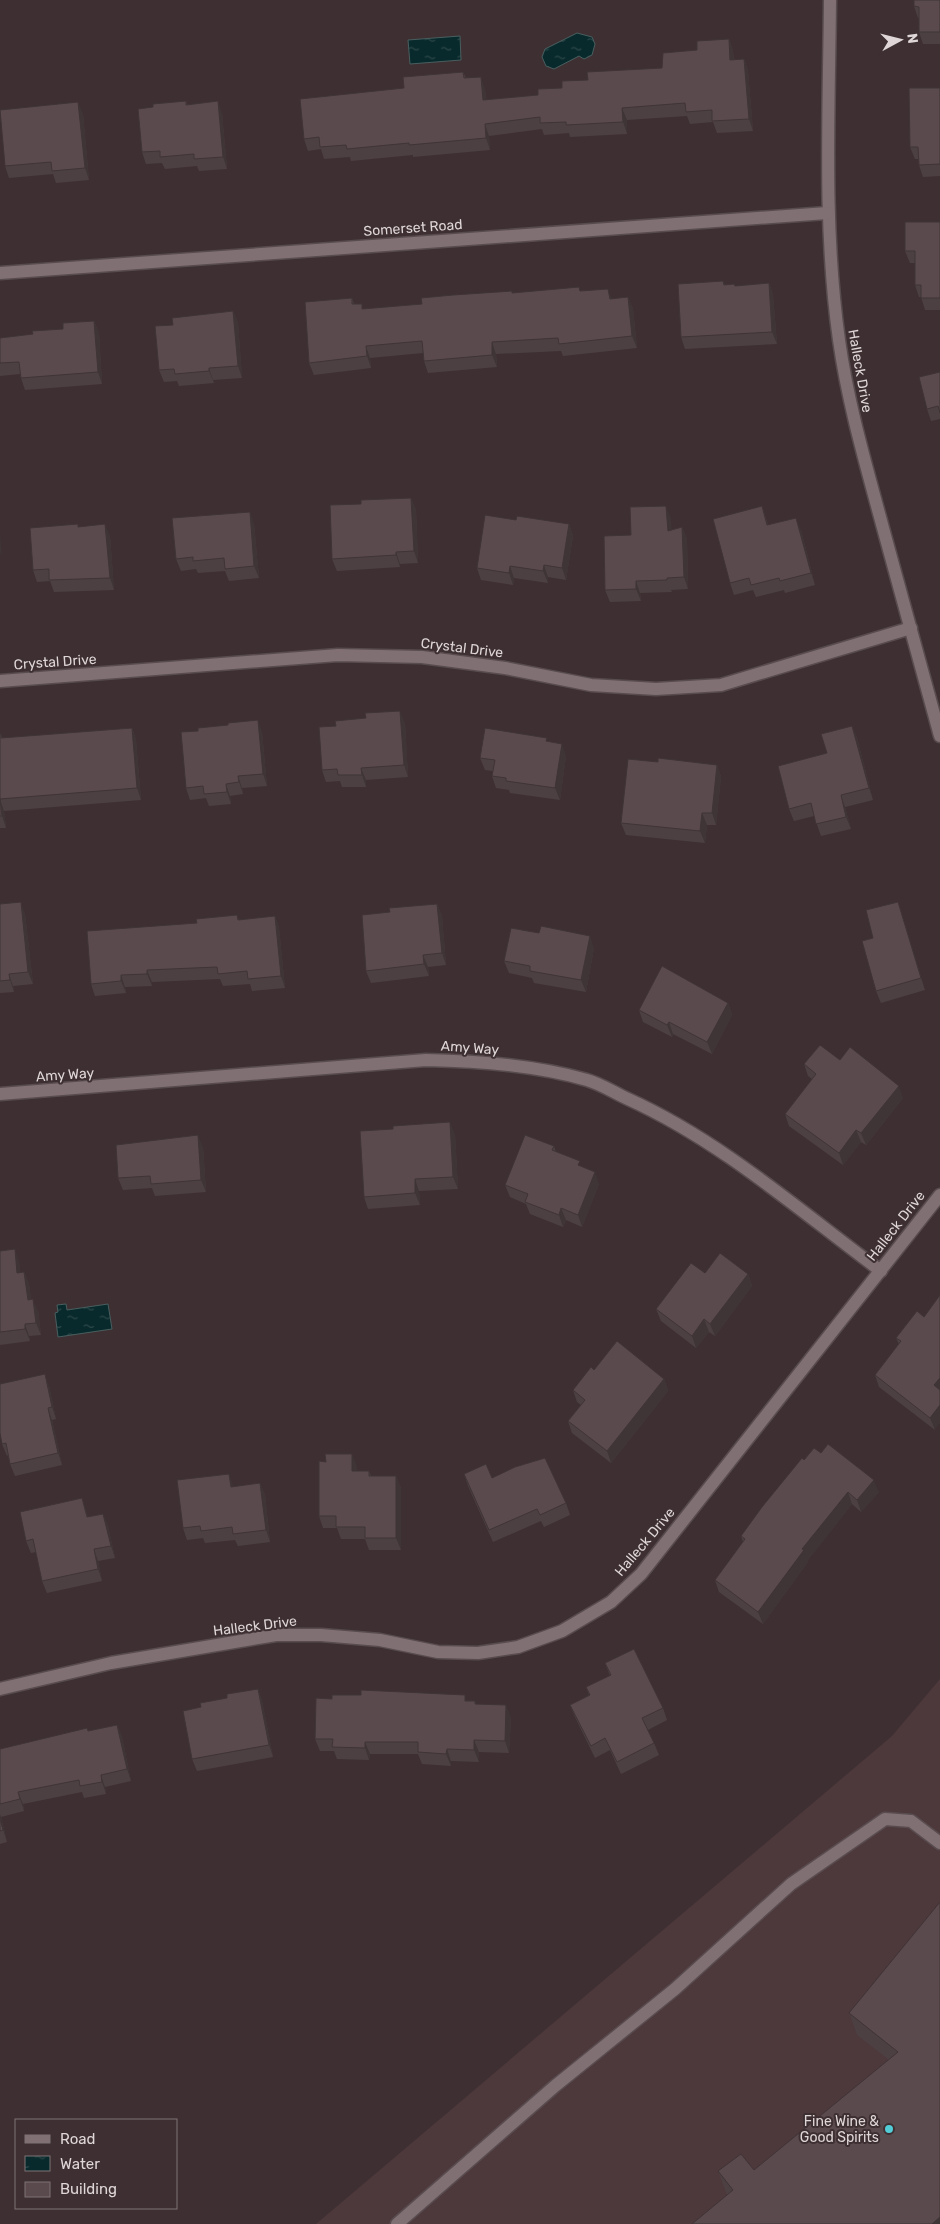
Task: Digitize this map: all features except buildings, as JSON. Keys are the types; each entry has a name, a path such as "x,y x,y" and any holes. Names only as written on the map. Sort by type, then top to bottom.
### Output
{"street":[{"name":"Halleck Drive","path":"830,0 826,144 830,256 839,340 854,423 940,736"},
{"name":"Somerset Road","path":"0,273 828,214"},
{"name":"Crystal Drive","path":"0,681 338,655 422,657 505,668 591,685 656,689 674,688 721,685 910,628"},
{"name":"Amy Way","path":"0,1094 426,1060 481,1061 553,1072 589,1081 607,1089 651,1110 711,1144 880,1271"},
{"name":"Halleck Drive","path":"0,1689 111,1663 276,1635 321,1634 380,1640 438,1652 478,1653 518,1647 562,1631 611,1602 641,1574 940,1195"},
{"path":"397,2224 555,2086 676,1989 791,1884 885,1819 911,1821 940,1843"}],"shaded area":[{"path":"940,1679 940,2224 316,2224 892,1736"}],"water":[{"path":"577,33 592,37 595,44 592,55 584,59 579,56 554,69 546,66 542,57 545,49"},
{"path":"460,36 461,60 410,64 408,40"},
{"path":"66,1304 67,1310 108,1304 112,1329 58,1337 55,1313 58,1312 57,1305"}],"place":[{"name":"Fine Wine & Good Spirits","path":"889,2129"}]}
